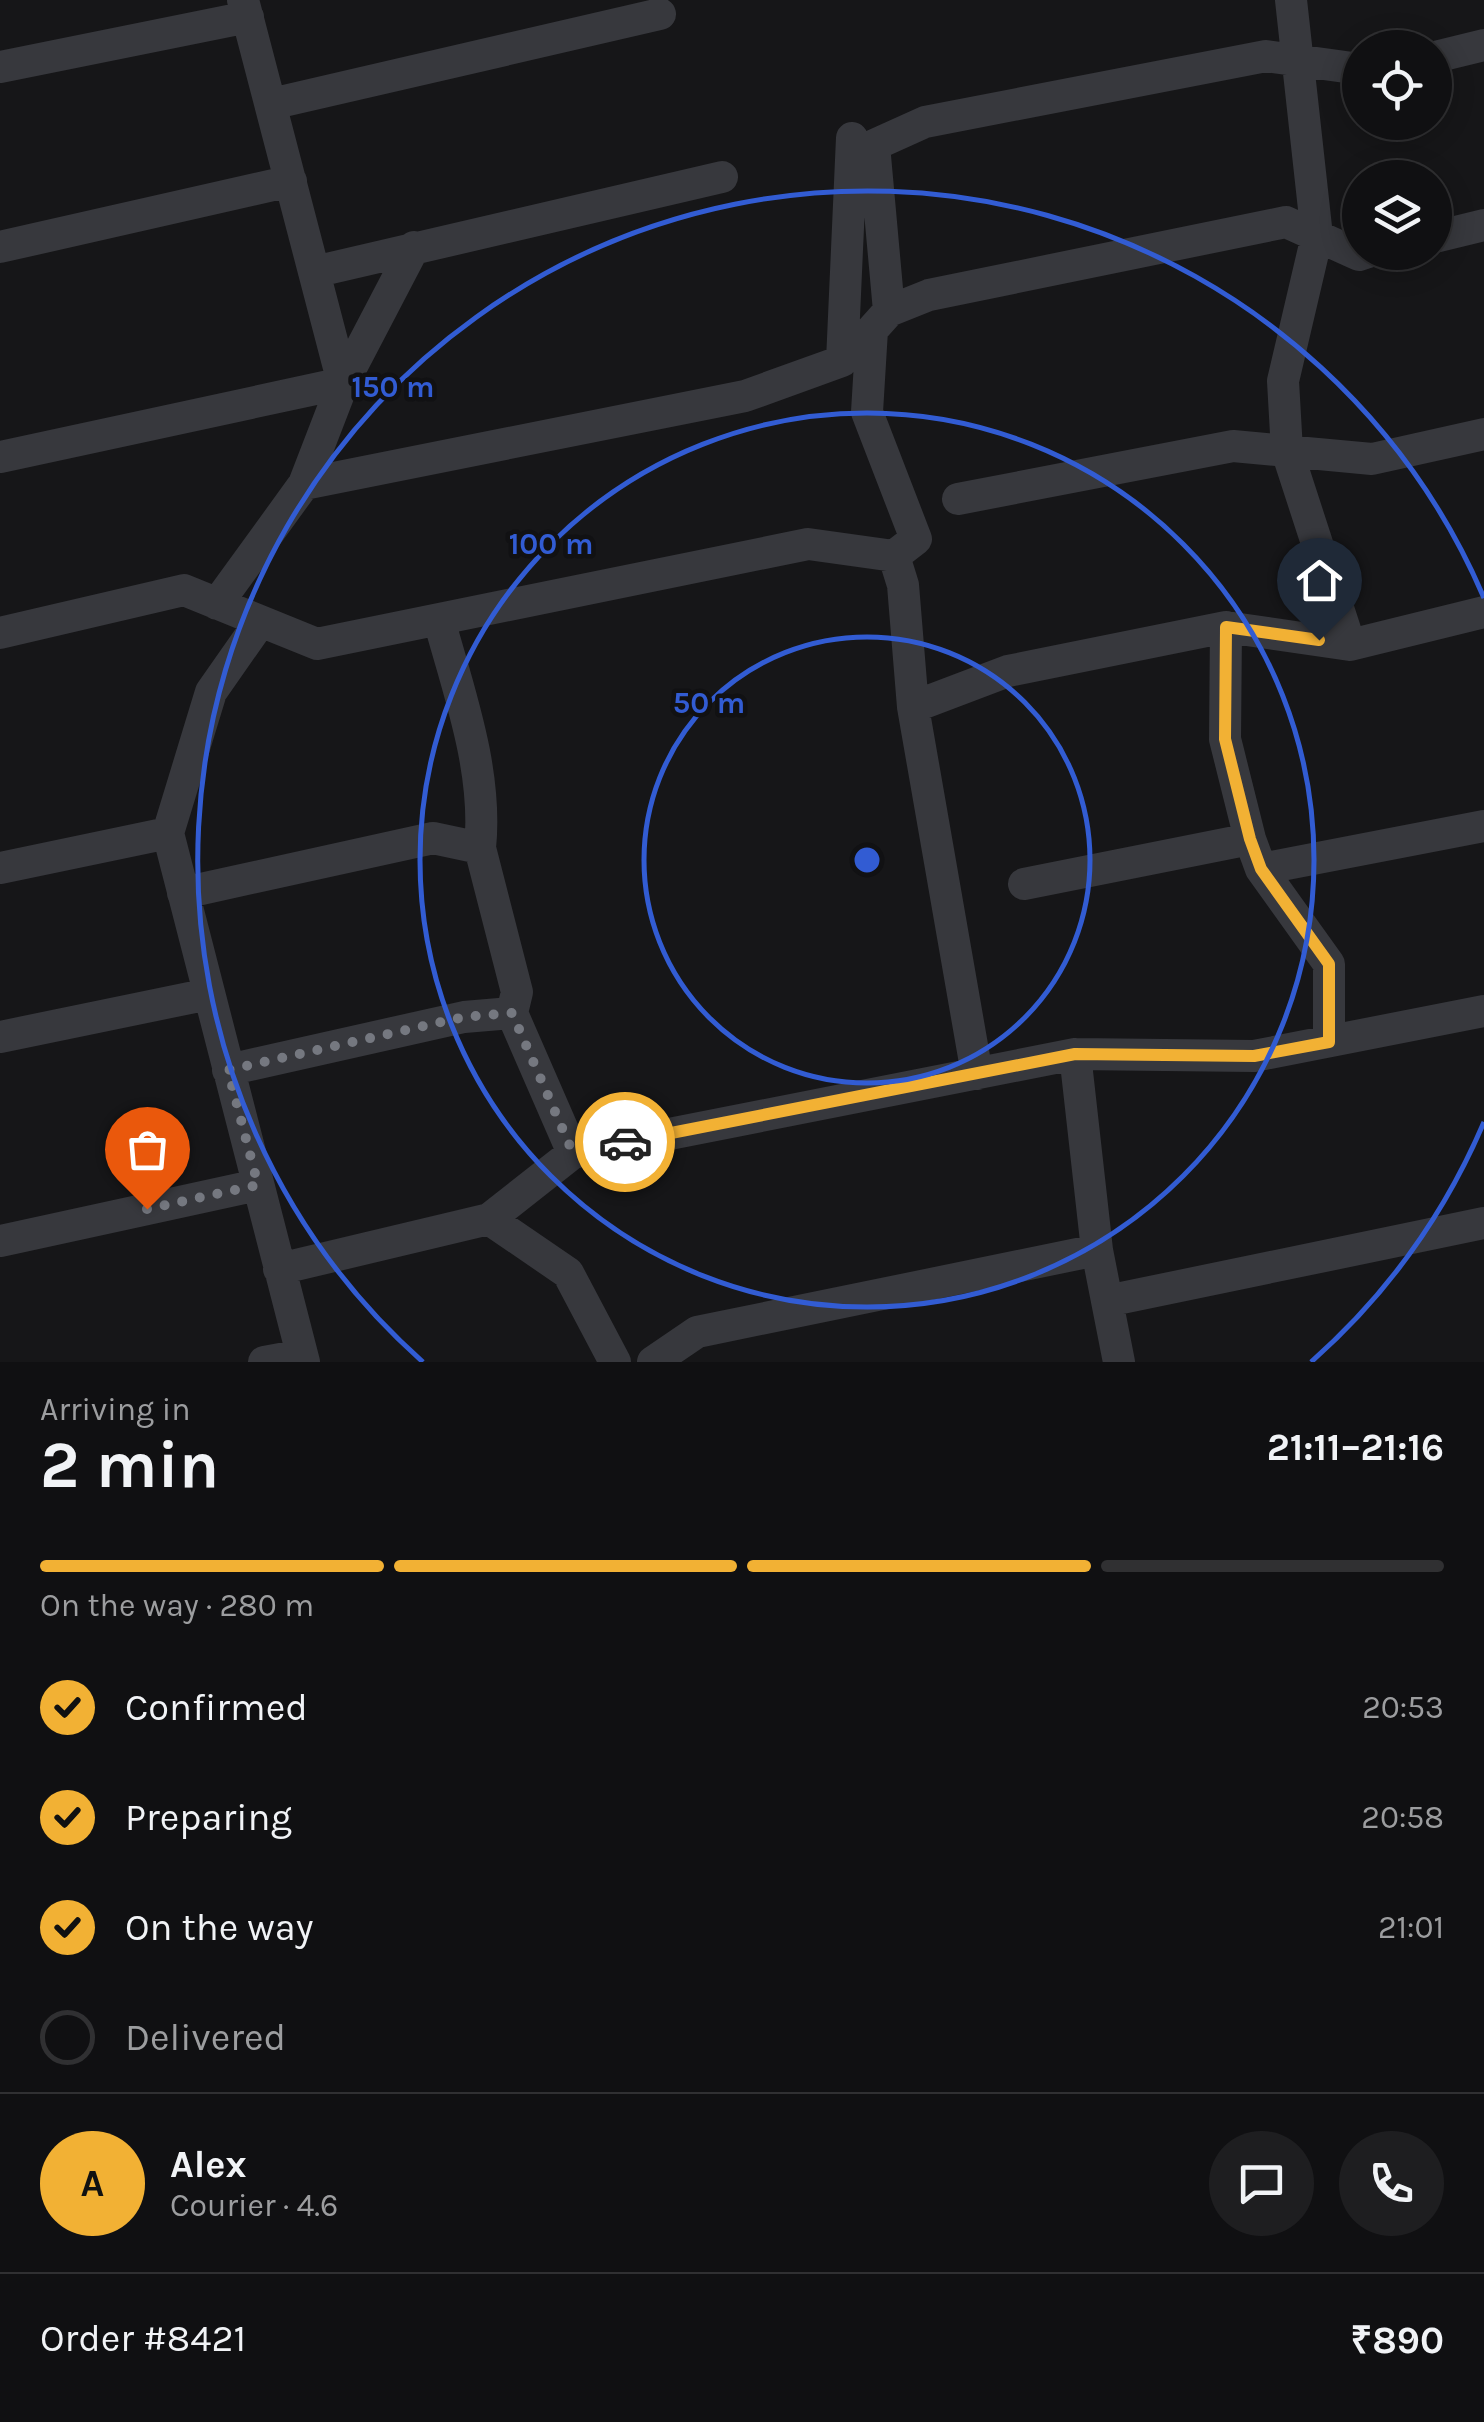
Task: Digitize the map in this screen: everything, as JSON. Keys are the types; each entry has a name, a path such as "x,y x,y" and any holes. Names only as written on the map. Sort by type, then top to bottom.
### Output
{"street":[{"path":"1291,0 1317,236 1283,381 1287,452 1350,645"},
{"path":"0,67 246,8 343,383"},
{"path":"271,104 660,14"},
{"path":"1452,53 1484,45"},
{"path":"889,310 874,145 925,122 1266,56 1342,66"},
{"path":"304,484 745,396 842,362 852,138"},
{"path":"314,272 722,178"},
{"path":"0,247 291,182"},
{"path":"0,632 184,590 317,644 808,544 894,556 916,539 867,412 872,330 889,310 929,295 1286,222 1342,247"},
{"path":"1452,233 1484,226"},
{"path":"217,604 304,484 343,383 414,247"},
{"path":"0,457 343,383"},
{"path":"958,499 1233,446 1372,460 1484,434"},
{"path":"894,556 904,585 914,707 977,1074"},
{"path":"914,707 1008,670 1226,627 1350,645 1484,612"},
{"path":"439,620 468,724 483,824 480,848 517,992 512,1013 573,1153"},
{"path":"260,622 212,692 168,833 301,1360 264,1362"},
{"path":"1226,627 1225,739 1256,854 1329,964 1329,1042"},
{"path":"1024,884 1484,826"},
{"path":"0,868 168,833"},
{"path":"183,893 434,838 480,848"},
{"path":"0,1037 209,994"},
{"path":"279,1269 489,1218 573,1153 1075,1054 1254,1056 1484,1011"},
{"path":"228,1070 464,1017 512,1013"},
{"path":"1075,1054 1097,1250 1119,1362"},
{"path":"0,1240 258,1185"},
{"path":"489,1218 568,1274 615,1362"},
{"path":"1107,1300 1484,1224"},
{"path":"653,1362 698,1332 1097,1250"}],"way so far":[{"path":"147,1209 258,1185 228,1070 464,1017 512,1013 573,1153 625,1142"}],"route":[{"path":"625,1142 1075,1054 1254,1056 1329,1042 1329,964 1261,869 1225,739 1226,627 1319,640"}]}
